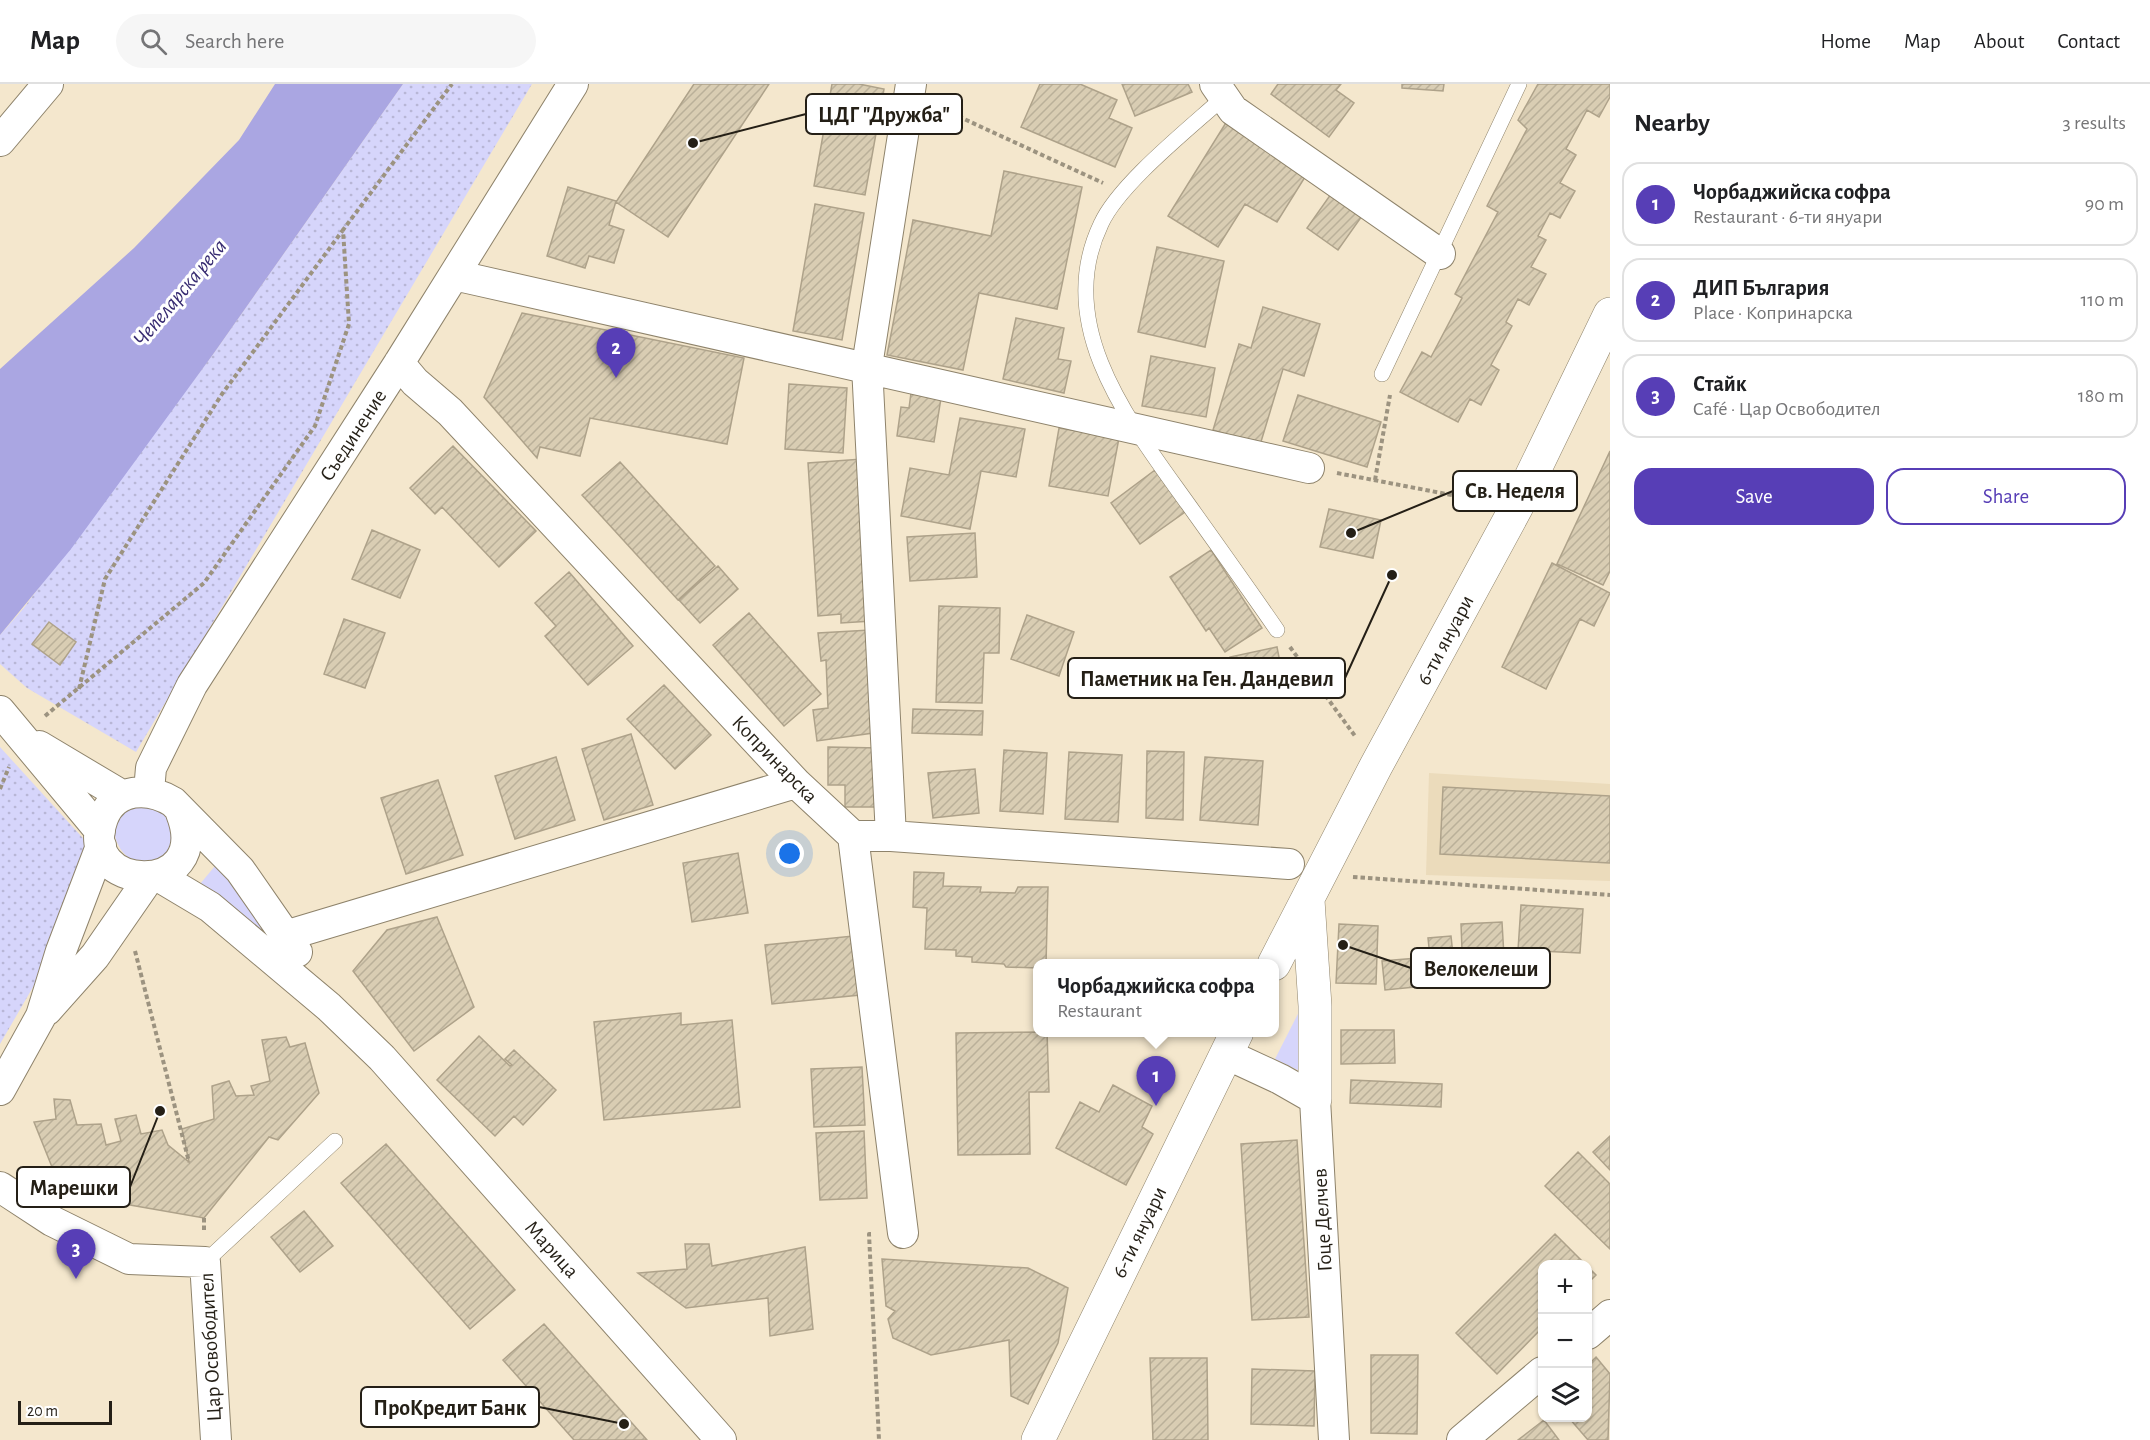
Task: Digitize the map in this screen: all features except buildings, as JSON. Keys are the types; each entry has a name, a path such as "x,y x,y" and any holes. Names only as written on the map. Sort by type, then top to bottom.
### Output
{"main road":[{"name":"6-ти януари","path":"1276,959 1376,766 1516,507 1610,314"},
{"path":"1314,888 1315,1099"},
{"name":"6-ти януари","path":"1038,1437 1232,1043"}],"street":[{"path":"0,141 48,84"},
{"name":"Съединение","path":"136,793 151,768 192,685 399,363 573,84"},
{"path":"891,836 867,366 910,89"},
{"path":"1219,90 1233,110 1440,254"},
{"path":"454,276 506,285 867,366 1309,468"},
{"name":"Копринарска","path":"399,363 415,382 450,412 796,783 853,836"},
{"path":"0,711 100,838 110,862 124,874 154,877 210,907 328,1007"},
{"path":"21,735 136,793 173,802 181,813 240,870 288,935 328,1007"},
{"path":"288,935 796,783"},
{"path":"0,1090 41,1016 100,838 104,817 111,804 136,793"},
{"path":"41,1016 95,956 154,877 171,868 181,856 186,842 187,827 181,813"},
{"path":"903,1233 853,836 891,836 1289,864"},
{"name":"Марица","path":"328,1007 382,1058 721,1440"},
{"path":"1232,1043 1280,1079 1315,1099"},
{"name":"Гоце Делчев","path":"1315,1099 1334,1440"},
{"name":"Цар Освободител","path":"0,1187 52,1221 129,1259 205,1262 216,1440"},
{"path":"1592,1330 1610,1314"},
{"path":"1462,1440 1538,1375"}],"lane":[{"path":"1382,374 1519,84"},
{"path":"1219,90 1123,192 1101,223 1084,278 1091,336 1108,382 1134,429 1278,630"},
{"path":"205,1262 335,1141"}],"path":[{"path":"79,689 105,579 222,394 452,84"},
{"path":"910,89 1123,192"},
{"path":"21,735 204,583 315,426 349,324 343,230"},
{"path":"1376,480 1390,393"},
{"path":"1309,468 1516,507"},
{"path":"1278,630 1376,766"},
{"path":"1314,888 1610,895"},
{"path":"134,945 189,1162"},
{"path":"879,1440 869,1234 903,1233"}],"shaded area":[{"path":"403,84 532,84 136,752 27,688 0,664 0,635 23,609 214,353"},
{"path":"0,747 91,847 69,925 0,1044"},
{"path":"1429,773 1610,784 1610,881 1426,875"},
{"path":"151,802 174,820 171,850 157,861 144,864 125,855 115,837 114,827 123,811"},
{"path":"220,860 277,941 200,884"},
{"path":"1305,1000 1308,1075 1275,1059"}],"water":[{"name":"Чепеларска река","path":"275,84 403,84 214,353 71,549 0,635 0,369 134,248 239,140"}],"place":[{"name":"ЦДГ \"Дружба\"","path":"693,143"},
{"name":"ДИП България","path":"616,378"},
{"name":"Св. Неделя","path":"1351,533"},
{"name":"Паметник на Ген. Дандевил","path":"1392,575"},
{"name":"Велокелеши","path":"1343,945"},
{"name":"Чорбаджийска софра","path":"1156,1106"},
{"name":"Марешки","path":"160,1111"},
{"name":"Стайк","path":"76,1279"},
{"name":"ПроКредит Банк","path":"624,1424"}]}
